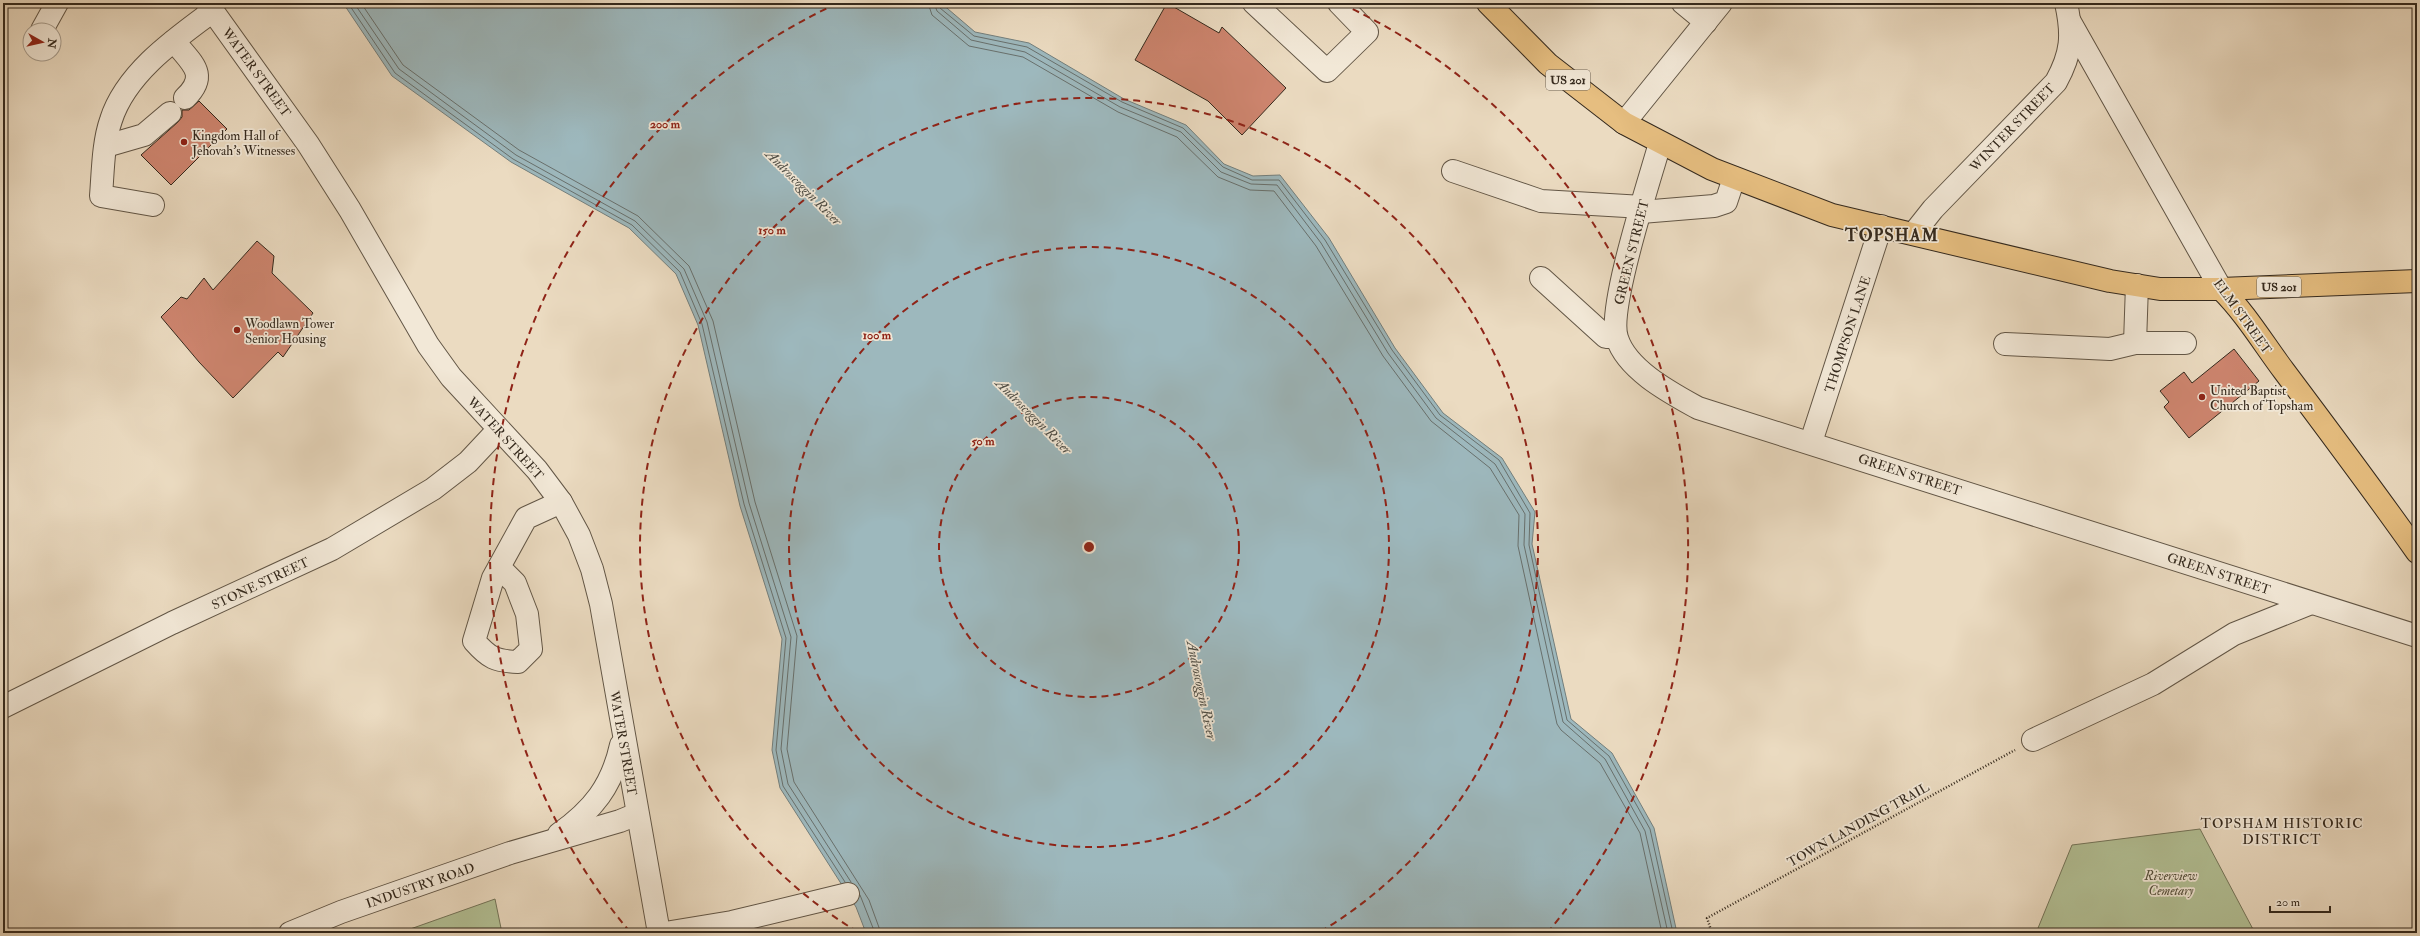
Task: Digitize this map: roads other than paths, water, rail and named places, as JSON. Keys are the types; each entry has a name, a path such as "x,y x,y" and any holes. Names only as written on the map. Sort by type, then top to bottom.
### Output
{"main road":[{"name":"US 201","path":"1488,3 1548,64 1624,123 1660,143 1734,178 1832,214 2110,281 2137,285"},
{"name":"US 201","path":"2221,289 2417,281"},
{"path":"2137,285 2166,289 2221,289"},
{"name":"ELM STREET","path":"2221,289 2241,309 2270,353 2373,490 2417,552"}],"street":[{"path":"46,22 57,3"},
{"path":"1254,3 1327,71 1367,32 1339,3"},
{"path":"1683,3 1706,22"},
{"path":"1624,123 1721,3"},
{"path":"153,204 101,196 106,146 111,120 119,101 140,74 210,7"},
{"name":"WATER STREET","path":"210,7 293,122 350,210 428,345 451,377 498,430 537,470 561,502 579,535 599,597 659,933"},
{"name":"WINTER STREET","path":"1914,233 1933,210 2056,82 2066,63 2071,44 2068,12"},
{"name":"ELM STREET","path":"2068,12 2221,289"},
{"path":"106,146 144,135 178,105 197,84 198,78 193,66 174,41"},
{"name":"GREEN STREET","path":"1660,143 1617,304 1616,337 1623,350 1655,384 1698,408 1811,442 2417,636"},
{"path":"1453,171 1541,201 1642,210 1714,206 1726,202 1734,178"},
{"name":"THOMPSON LANE","path":"1811,442 1881,226"},
{"path":"1541,278 1606,337 1616,337"},
{"path":"2135,343 2137,285"},
{"path":"2005,344 2110,349 2135,343 2185,343"},
{"name":"STONE STREET","path":"3,706 172,623 332,549 433,489 468,462 498,430"},
{"path":"499,567 526,518 561,502"},
{"path":"2033,740 2153,684 2234,634 2311,603"},
{"name":"INDUSTRY ROAD","path":"551,840 578,821 595,803 613,776 623,738"},
{"name":"INDUSTRY ROAD","path":"290,933 348,909 551,840 613,823 637,814"},
{"path":"665,933 732,922 848,894"}],"water":[{"name":"Androscoggin River","path":"343,3 941,3 975,32 1029,43 1124,99 1186,125 1224,164 1253,176 1280,175 1329,238 1395,348 1443,413 1502,458 1535,512 1532,544 1571,719 1612,753 1654,828 1677,933 866,933 856,907 780,788 772,750 782,639 740,506 698,325 676,274 629,228 511,162 392,76"}],"place":[{"name":"Kingdom Hall of Jehovah's Witnesses","path":"184,142"},
{"name":"Woodlawn Tower Senior Housing","path":"237,330"},
{"name":"United Baptist Church of Topsham","path":"2202,397"}],"district":[{"name":"TOPSHAM","path":"1892,235"},
{"name":"TOPSHAM HISTORIC DISTRICT","path":"2282,832"}],"park label":[{"name":"Riverview Cemetary","path":"2171,882"}]}
